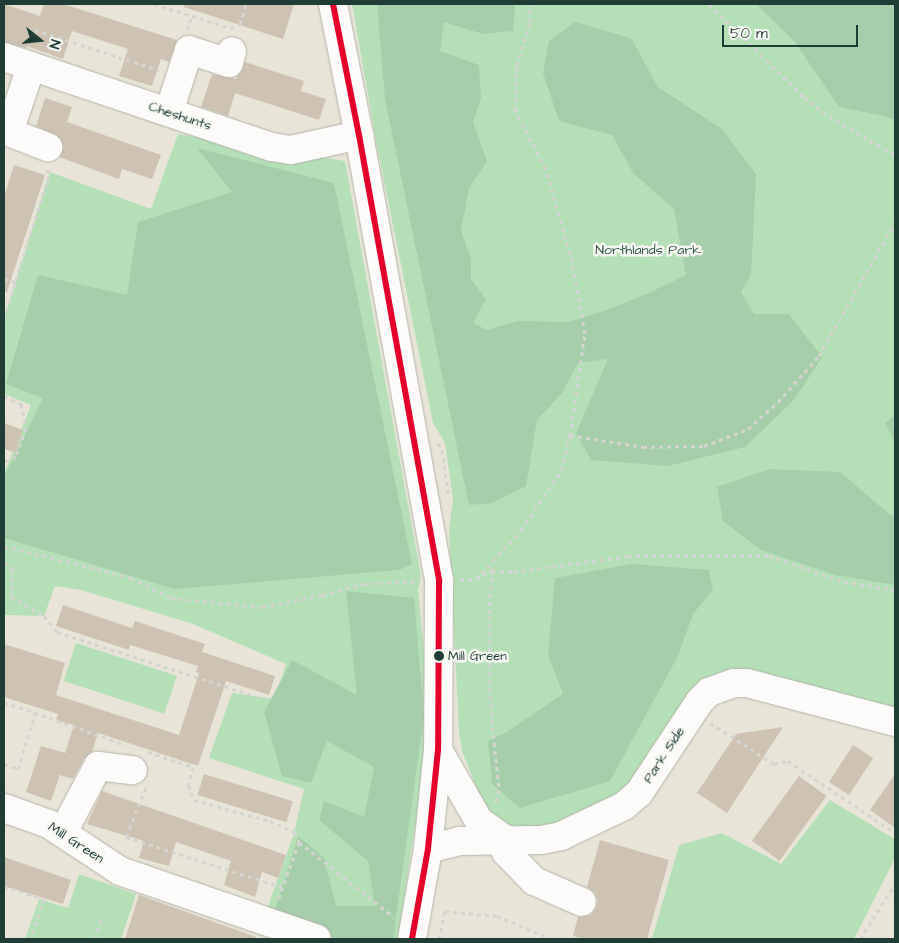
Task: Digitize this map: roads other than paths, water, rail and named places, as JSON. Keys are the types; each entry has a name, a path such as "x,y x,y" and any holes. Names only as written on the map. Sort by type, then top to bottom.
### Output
{"street":[{"path":"333,4 359,135 439,581 438,750 428,849 412,939"},
{"path":"169,112 189,50 229,63 232,51"},
{"name":"Cheshunts","path":"4,57 272,147 290,150 359,135"},
{"path":"31,66 10,129 11,133 49,160"},
{"name":"Park Side","path":"428,849 459,842 505,839 541,840 561,836 624,806 639,794 700,701 710,692 722,686 734,683 747,683 895,722"},
{"path":"438,750 479,820 505,839 506,852 534,881 582,902"},
{"path":"63,832 98,766 142,763"},
{"name":"Mill Green","path":"4,808 49,824 120,872 259,922 317,939"}],"place":[{"name":"Mill Green","path":"439,656"}],"park label":[{"name":"Northlands Park","path":"648,250"}]}
